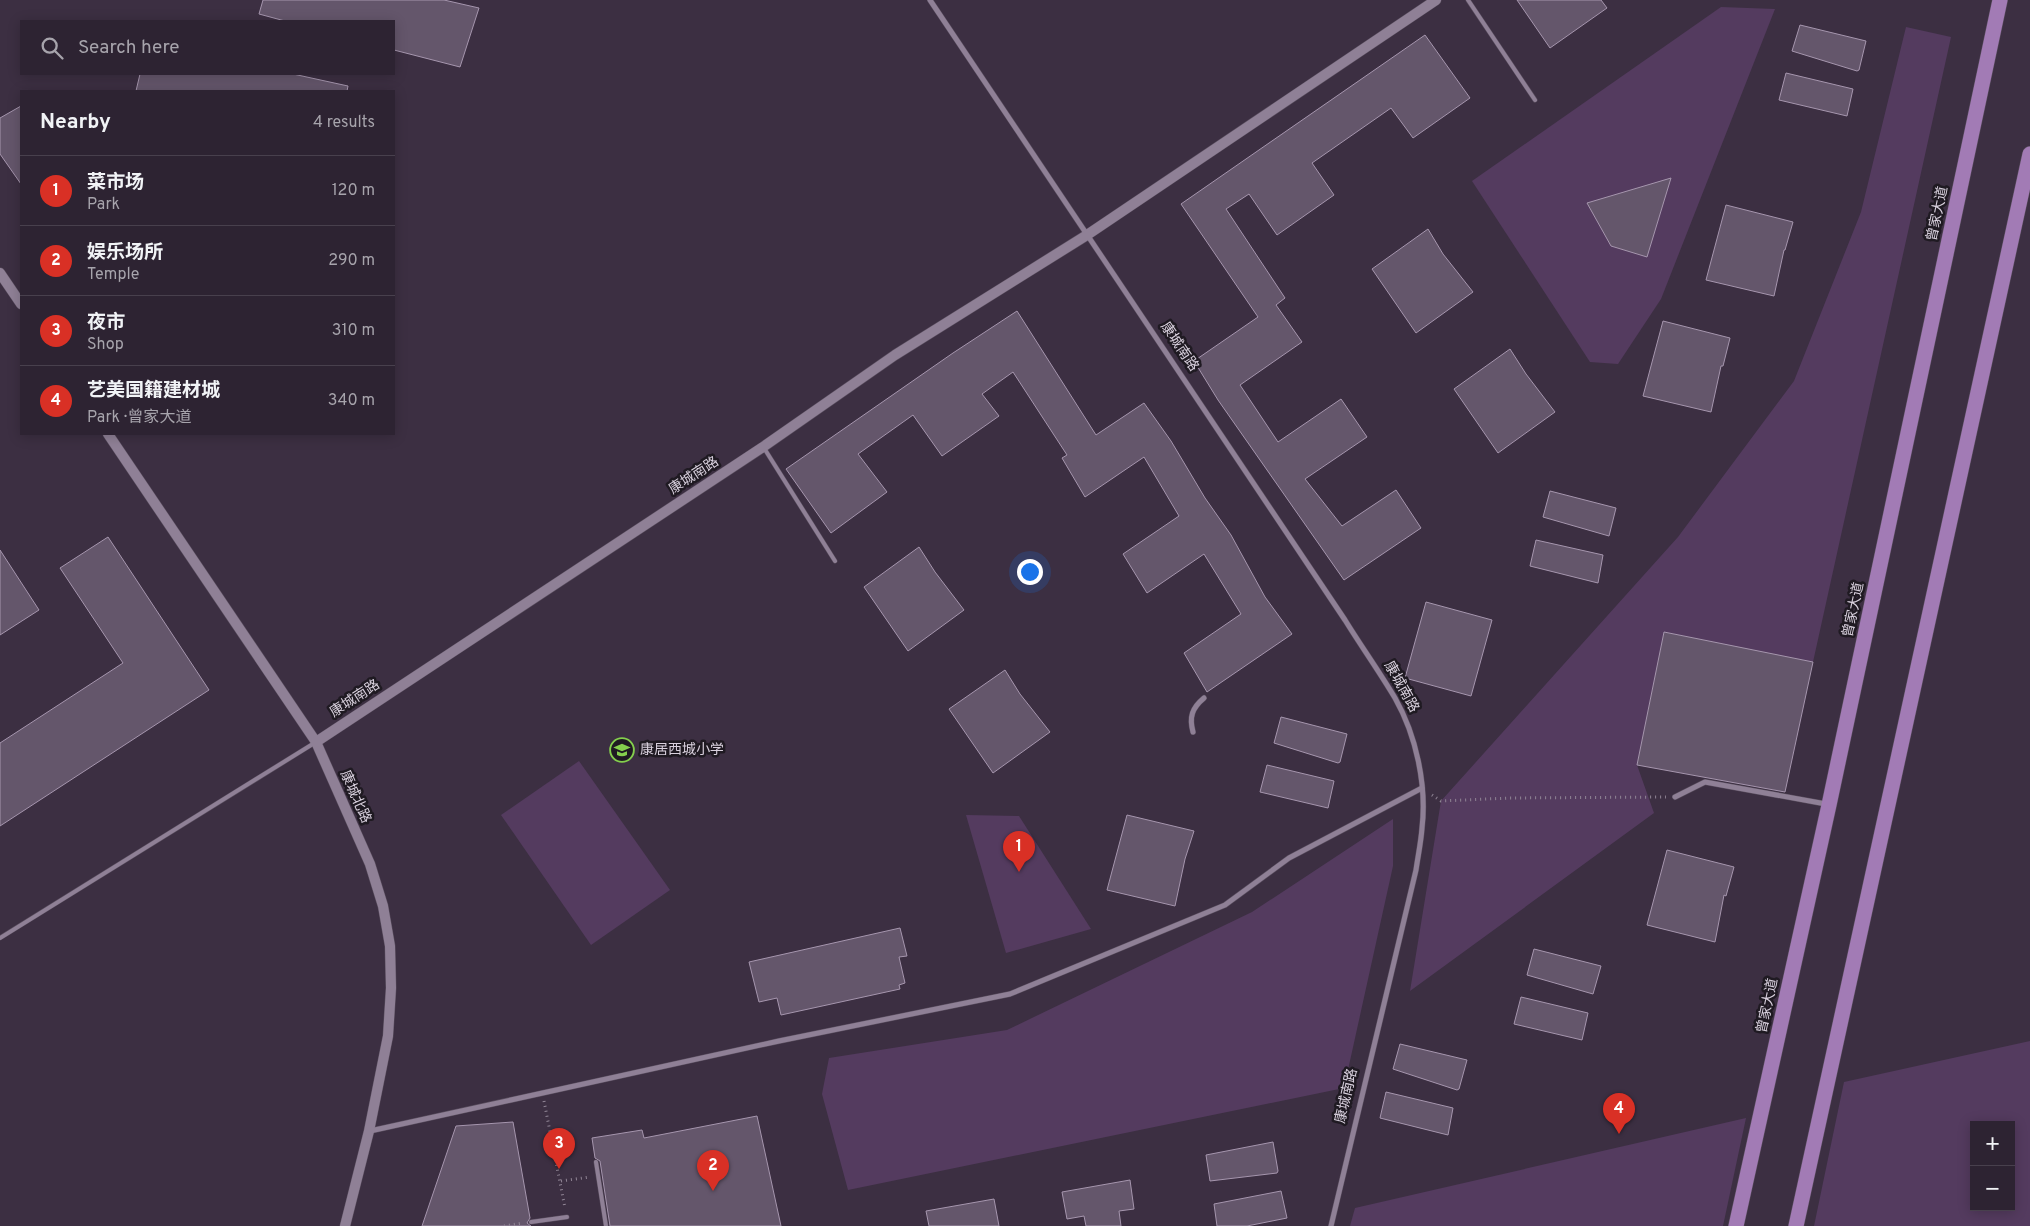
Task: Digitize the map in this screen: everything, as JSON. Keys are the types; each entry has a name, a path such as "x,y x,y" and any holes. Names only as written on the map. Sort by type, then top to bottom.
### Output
{"highway":[{"name":"曾家大道","path":"1736,1226 1829,805 2000,0"},
{"path":"1796,1226 2030,154"}],"street":[{"path":"930,0 1087,235"},
{"name":"康城南路","path":"316,742 763,447 895,356 1087,235 1436,0"},
{"name":"康城南路","path":"1087,235 1396,699 1417,755 1422,788 1422,826 1416,870 1331,1226"},
{"path":"0,273 20,303"},
{"name":"康城北路","path":"109,435 316,742 370,864 383,906 390,946 392,988 388,1036 345,1226"},
{"path":"1193,732 1191,723 1192,712 1204,698"},
{"path":"1674,797 1705,782 1829,805"},
{"path":"368,1131 779,1041 1010,994 1225,905 1289,858 1422,788"}],"lane":[{"path":"1468,0 1535,100"},
{"path":"763,447 835,561"},
{"path":"0,938 316,742"},
{"path":"596,1162 606,1226"},
{"path":"530,1222 566,1217"}],"path":[{"path":"1422,788 1441,801 1510,798 1674,797"},
{"path":"543,1092 561,1181 566,1217"},
{"path":"561,1181 598,1176"},
{"path":"504,1226 530,1222"}],"shaded area":[{"path":"1721,7 1775,9 1661,299 1618,364 1590,362 1472,181"},
{"path":"1906,27 1951,37 1813,662 1664,632 1637,765 1654,813 1410,991 1441,801 1678,537 1794,381 1861,212"},
{"path":"579,761 670,890 591,945 501,815"},
{"path":"966,815 1019,816 1091,929 1006,953"},
{"path":"1393,819 1393,866 1344,1088 848,1190 822,1094 829,1058 1007,1030 1252,912"},
{"path":"2030,1041 2030,1226 1814,1226 1844,1082"},
{"path":"1746,1118 1723,1226 1350,1226 1355,1208"}],"building":[{"path":"263,0 444,0 479,8 460,67 395,50 395,20 281,20 259,14"},
{"path":"1517,0 1601,0 1607,8 1550,48"},
{"path":"1800,25 1866,41 1859,70 1857,71 1792,51"},
{"path":"1425,35 1470,98 1413,138 1391,108 1312,163 1334,195 1277,235 1249,194 1226,209 1285,298 1276,305 1302,342 1240,385 1278,442 1341,399 1367,437 1305,479 1342,526 1396,490 1421,528 1344,580 1218,400 1194,361 1258,317 1181,204"},
{"path":"1786,73 1853,89 1847,116 1779,100"},
{"path":"140,75 298,75 348,86 347,90 136,90"},
{"path":"20,107 20,183 0,154 0,118"},
{"path":"1671,178 1647,257 1611,246 1587,203"},
{"path":"1726,205 1793,222 1784,250 1774,296 1706,280"},
{"path":"1428,229 1443,254 1473,292 1416,333 1372,269"},
{"path":"1017,311 1096,435 1144,403 1171,441 1205,498 1231,535 1265,597 1292,634 1207,692 1184,653 1241,614 1204,554 1147,593 1123,554 1179,516 1144,457 1085,497 1062,458 1067,455 1013,372 982,394 999,416 942,456 913,415 858,454 887,492 831,533 786,469"},
{"path":"1663,321 1730,338 1723,366 1721,366 1711,412 1643,396"},
{"path":"1510,349 1526,374 1555,412 1498,453 1454,389"},
{"path":"1550,491 1616,508 1609,536 1543,517"},
{"path":"108,537 209,690 0,826 0,743 123,663 60,568"},
{"path":"1536,540 1603,555 1598,583 1530,566"},
{"path":"919,547 935,572 964,610 908,651 864,587"},
{"path":"0,550 39,610 0,635"},
{"path":"1426,602 1492,620 1471,696 1405,678"},
{"path":"1664,632 1813,662 1785,792 1637,765"},
{"path":"1005,670 1020,694 1050,732 993,773 949,709"},
{"path":"1281,717 1347,734 1340,762 1338,763 1274,743"},
{"path":"1267,765 1334,781 1328,808 1260,792"},
{"path":"1127,815 1194,831 1185,859 1175,906 1107,890"},
{"path":"1667,850 1734,867 1726,896 1724,895 1715,942 1647,925"},
{"path":"900,928 907,956 899,957 905,983 899,985 900,989 781,1015 777,998 759,1002 749,962"},
{"path":"1534,949 1601,966 1593,994 1527,975"},
{"path":"1521,997 1588,1013 1582,1040 1514,1024"},
{"path":"1400,1044 1467,1060 1459,1089 1457,1090 1393,1069"},
{"path":"1386,1092 1453,1108 1448,1135 1380,1118"},
{"path":"757,1116 781,1226 610,1226 600,1161 595,1158 592,1138 642,1130 644,1138"},
{"path":"513,1122 530,1218 527,1223 531,1226 422,1226 456,1126"},
{"path":"1273,1142 1277,1173 1210,1181 1206,1155"},
{"path":"1130,1180 1134,1209 1119,1211 1121,1226 1086,1226 1084,1216 1067,1219 1062,1192"},
{"path":"1281,1191 1287,1218 1247,1226 1217,1226 1214,1204"},
{"path":"994,1199 999,1226 929,1226 926,1211"}],"place":[{"name":"康居西城小学","path":"622,750"},
{"name":"菜市场","path":"1019,872"},
{"name":"艺美国籍建材城","path":"1619,1134"},
{"name":"夜市","path":"559,1169"},
{"name":"娱乐场所","path":"713,1191"}]}
